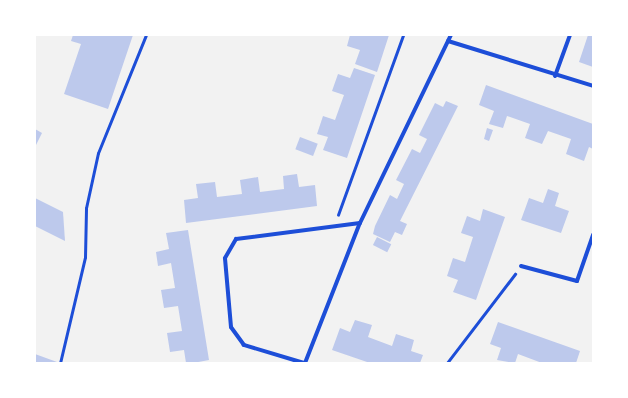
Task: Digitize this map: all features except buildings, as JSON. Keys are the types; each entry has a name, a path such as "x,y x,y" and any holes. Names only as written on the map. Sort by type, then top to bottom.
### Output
{"street":[{"path":"360,223 236,239 224,258 231,327 244,344 304,363 360,223 451,35"},
{"path":"555,76 570,35"},
{"path":"448,41 555,76 593,86"},
{"path":"521,266 577,281 593,235"}],"lane":[{"path":"60,363 86,257 86,208 98,153 146,35"}],"path":[{"path":"333,226 403,35"},
{"path":"447,363 521,266"}]}
